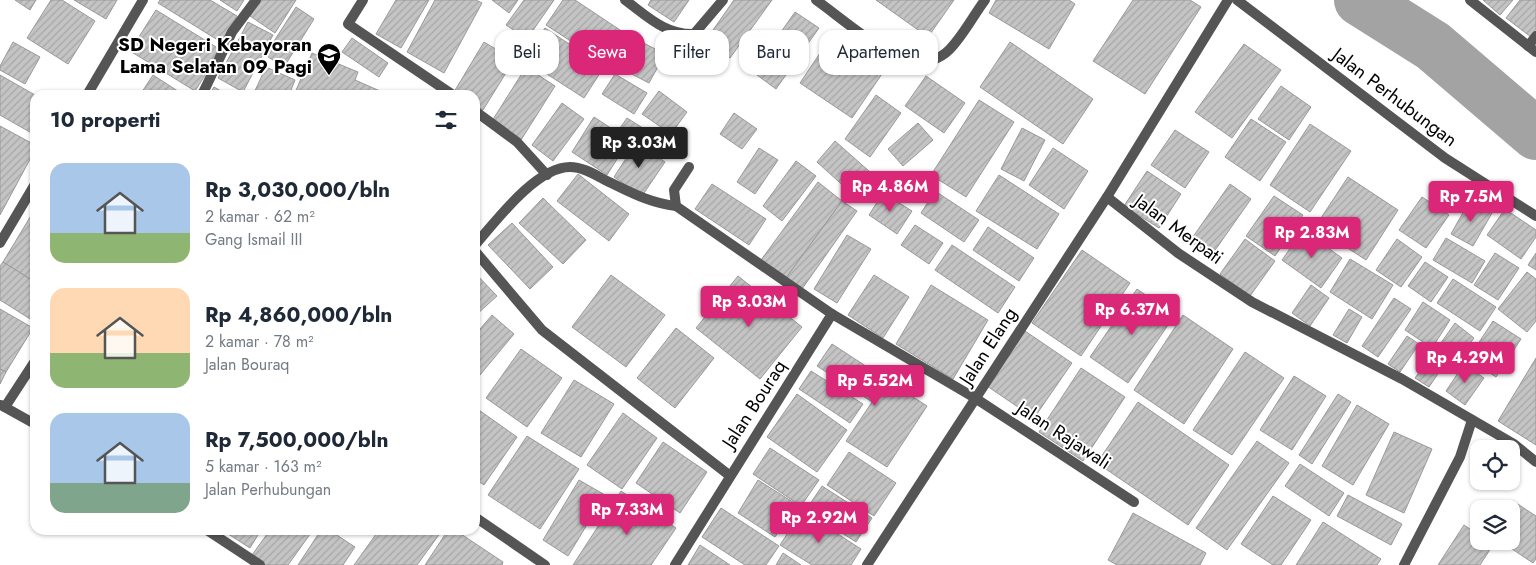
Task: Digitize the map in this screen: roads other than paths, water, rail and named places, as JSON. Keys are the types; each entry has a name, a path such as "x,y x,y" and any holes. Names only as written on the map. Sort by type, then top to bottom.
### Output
{"street":[{"path":"90,90 143,0"},
{"path":"204,90 232,32 256,0"},
{"path":"363,0 348,24 446,90"},
{"path":"625,0 664,28 681,34 694,34 723,0"},
{"path":"816,0 888,50 903,59 916,62 938,58 949,50 985,0"},
{"name":"Jalan Merpati","path":"1228,0 1107,197 1178,253 1252,302 1402,379 1514,444 1536,462"},
{"name":"Jalan Perhubungan","path":"1237,0 1445,158 1536,216"},
{"path":"1470,0 1532,49 1536,36"},
{"path":"480,115 517,142 547,175"},
{"path":"676,206 673,198 674,190 689,167"},
{"path":"480,239 517,198 547,175 555,170 576,168 654,204 676,206 832,314 975,398"},
{"path":"0,243 30,192"},
{"name":"Jalan Elang","path":"867,565 1107,197"},
{"name":"Jalan Bouraq","path":"480,257 542,330 729,475"},
{"name":"Jalan Bouraq","path":"675,565 729,475 832,314"},
{"path":"30,368 3,406 30,421"},
{"name":"Jalan Rajawali","path":"975,398 1134,502"},
{"path":"1404,565 1460,457 1472,420"},
{"path":"480,520 545,565"},
{"path":"215,535 260,565"}],"waterway":[{"path":"1360,0 1433,46 1536,134"}],"place":[{"name":"SD Negeri Kebayoran Lama Selatan 09 Pagi","path":"329,76"}]}
